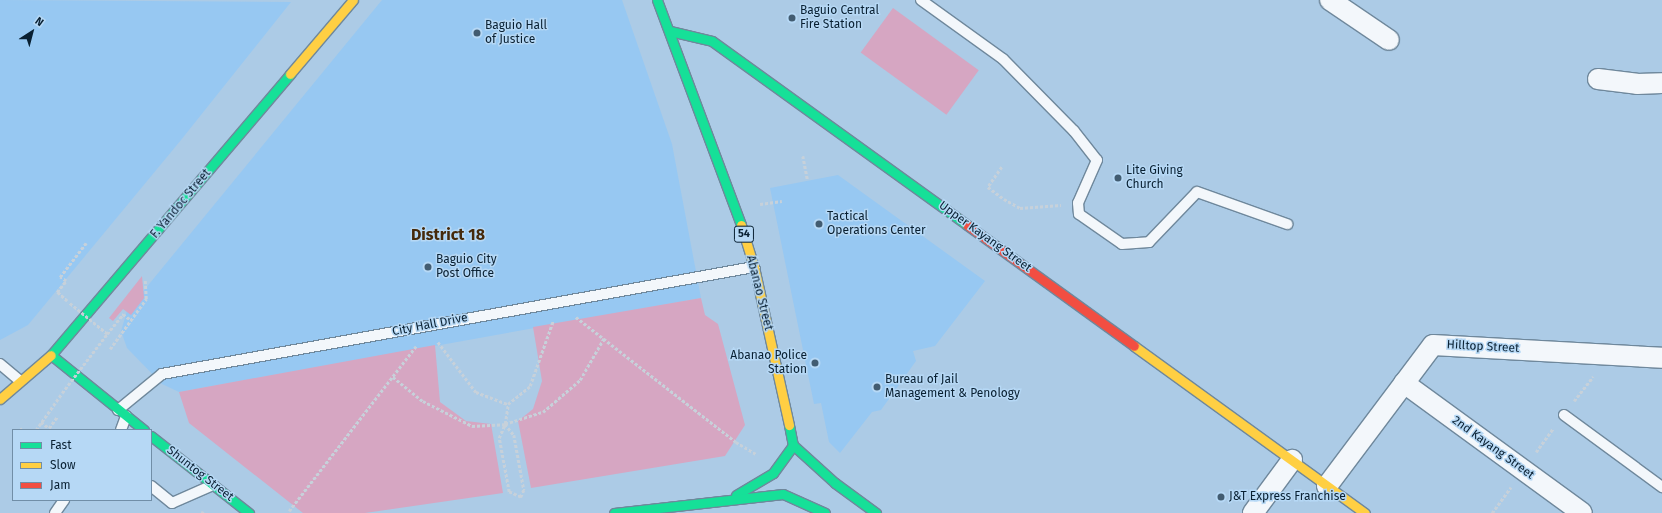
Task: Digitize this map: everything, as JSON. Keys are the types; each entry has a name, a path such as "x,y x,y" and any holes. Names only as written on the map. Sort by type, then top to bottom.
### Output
{"main road":[{"name":"F. Yandoc Street","path":"0,399 51,354 353,0"},
{"name":"Abanao Street","path":"657,0 737,210 754,267 793,445"},
{"name":"Upper Kayang Street","path":"670,31 712,41 1365,513"},
{"path":"51,354 143,429"},
{"name":"Shuntog Street","path":"152,437 249,513"},
{"path":"732,498 773,473 793,445 835,483 876,513"},
{"path":"614,513 732,498 783,494 816,506 825,513"}],"street":[{"path":"1330,0 1389,40"},
{"path":"1598,79 1637,84 1662,83"},
{"name":"Hilltop Street","path":"1327,486 1433,344 1662,358"},
{"name":"2nd Kayang Street","path":"1404,383 1582,513"},
{"path":"1253,513 1292,460"}],"lane":[{"path":"921,0 1003,59 1074,131 1097,160 1078,203 1080,214 1122,244 1149,242 1198,192 1287,224"},
{"name":"City Hall Drive","path":"122,413 162,374 754,267"},
{"path":"0,364 20,380"},
{"path":"121,429 122,413"},
{"path":"1564,415 1662,487"},
{"path":"152,487 172,503 213,485"},
{"path":"55,513 63,501"}],"path":[{"path":"803,156 808,181"},
{"path":"1002,167 988,187 1020,208 1078,203"},
{"path":"760,204 782,201"},
{"path":"86,243 60,277 66,281 57,292 67,302 107,334"},
{"path":"110,349 146,299 146,284"},
{"path":"551,303 604,338 736,442 756,454"},
{"path":"505,424 514,435 524,490 521,497 509,492 499,438 505,424 508,404 530,386 556,314 551,303"},
{"path":"62,393 123,314 131,320"},
{"path":"438,323 434,337 476,392 508,404"},
{"path":"289,511 393,377 438,323"},
{"path":"393,377 423,401 472,426 505,424 543,412 580,380 604,338"},
{"path":"1492,513 1610,354"},
{"path":"37,429 60,397"},
{"path":"41,422 49,428 57,417"}],"shaded area":[{"path":"0,0 291,2 181,140 28,325 0,340"},
{"path":"382,0 622,0 672,144 701,298 179,392 162,384 127,348 121,331 127,311"},
{"path":"893,8 979,70 946,115 861,52"},
{"path":"838,175 985,281 935,346 913,351 916,361 881,410 872,412 840,453 829,442 821,403 814,404 770,188"},
{"path":"142,276 144,298 131,315 123,309 113,321 109,318"},
{"path":"701,298 705,315 718,324 745,425 725,456 531,488 518,421 533,409 542,381 533,327"},
{"path":"435,345 440,402 466,421 491,424 503,493 365,513 303,513 189,423 179,392"}],"traffic: fast":[{"path":"657,0 741,225"},
{"path":"670,31 712,41 967,225"},
{"path":"143,429 51,355 290,74"},
{"path":"789,425 793,445 835,483 876,513"},
{"path":"152,437 249,513"},
{"path":"736,495 773,473 793,445"},
{"path":"614,513 783,494 825,513"}],"traffic: slow":[{"path":"290,74 353,0"},
{"path":"741,225 754,267 789,425"},
{"path":"1134,346 1365,513"},
{"path":"0,399 51,355"}],"traffic: jam":[{"path":"967,225 1134,346"}],"place":[{"name":"Baguio Central Fire Station","path":"792,18"},
{"name":"Baguio Hall of Justice","path":"477,33"},
{"name":"Lite Giving Church","path":"1118,178"},
{"name":"Tactical Operations Center","path":"819,224"},
{"name":"Baguio City Post Office","path":"428,267"},
{"name":"Abanao Police Station","path":"815,363"},
{"name":"Bureau of Jail Management & Penology","path":"877,387"},
{"name":"J&T Express Franchise","path":"1221,497"}],"district":[{"name":"District 18","path":"448,235"}]}
